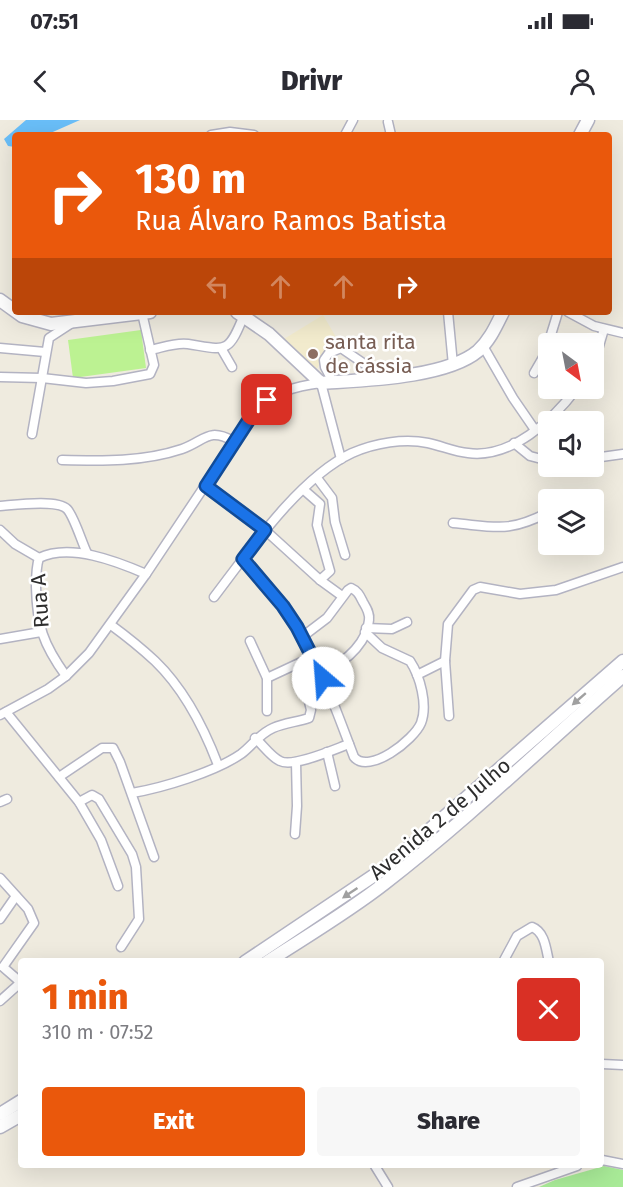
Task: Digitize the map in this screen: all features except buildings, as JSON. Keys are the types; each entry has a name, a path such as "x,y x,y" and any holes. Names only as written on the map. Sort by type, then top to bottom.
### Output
{"main road":[{"path":"20,315 51,324 125,315"},
{"path":"241,315 269,334 327,382 385,378 453,365 471,356 483,346 500,315"},
{"name":"Avenida 2 de Julho","path":"251,958 388,866 623,661"},
{"name":"Avenida 2 de Julho","path":"273,958 340,916 393,877 623,676"},
{"path":"0,1114 18,1103"},
{"path":"0,1127 18,1117"}],"street":[{"path":"388,122 390,132"},
{"path":"0,377 42,378 86,383 150,374 154,368 146,315"},
{"path":"150,350 186,343 200,347 221,348 234,339 240,315"},
{"path":"448,315 453,365"},
{"path":"534,373 545,354 557,315"},
{"path":"573,315 604,329 623,333"},
{"path":"32,434 45,352 51,336 82,319"},
{"path":"603,333 604,329"},
{"path":"483,346 513,398 535,430"},
{"path":"0,348 45,352"},
{"path":"221,348 232,367"},
{"path":"341,459 324,360 329,353 341,348 385,378"},
{"path":"118,886 101,840 79,802 3,714 66,676 89,653 146,574 254,412 267,400 297,386 327,382"},
{"path":"214,597 265,530 304,490 341,459 383,444 421,442 468,453 483,454 514,443 535,430 560,410 568,399"},
{"path":"62,460 121,461 147,457 185,448 209,435 223,436 233,441"},
{"path":"514,443 530,456 538,458"},
{"path":"604,457 623,454"},
{"path":"317,478 332,498 335,522 345,555"},
{"path":"206,486 265,530 320,580 342,596"},
{"path":"304,490 320,504 317,525 330,571 320,580"},
{"path":"0,506 54,504 64,507 69,512 87,553"},
{"path":"453,523 506,528 538,517"},
{"path":"0,530 15,544 39,558"},
{"name":"Rua A","path":"66,676 47,648 41,632 37,604 36,568 39,558 55,554 87,553 146,574"},
{"path":"243,559 283,606 302,637 322,677 356,760 365,763 395,751 417,730 423,706 417,675 410,661 382,648 366,630"},
{"path":"449,716 445,662 448,624 476,588 484,587 520,594 556,590 623,567"},
{"path":"132,793 155,789 218,765 243,753 255,738 272,728 311,716 305,686 342,664 366,630 369,622 369,614 357,591 351,588 342,596 327,618 302,637"},
{"path":"366,630 392,629 407,622"},
{"path":"111,625 154,660 170,678 200,724 218,765"},
{"path":"0,639 41,632"},
{"path":"250,641 267,678 267,711"},
{"path":"267,678 312,657"},
{"path":"417,675 445,662"},
{"path":"255,738 281,762 296,762 349,744"},
{"path":"59,777 102,748 110,747 115,750 154,857"},
{"path":"327,752 335,786"},
{"path":"295,834 296,762"},
{"path":"79,802 92,795 99,800 134,859 140,913 137,926 121,947"},
{"path":"0,878 33,918 31,927 3,967 18,980"},
{"path":"0,919 16,896"},
{"path":"505,958 517,936 532,927 536,928 542,937 548,958"},
{"path":"0,1001 18,985"},
{"path":"604,1064 623,1065"},
{"path":"604,1160 621,1162"},
{"path":"376,1168 388,1187"},
{"path":"517,1187 570,1168"}],"shaded area":[{"name":"santa rita de cássia","path":"323,315 336,337 316,370 284,339"}],"green space":[{"path":"141,330 146,368 73,378 68,340"},
{"path":"604,1166 623,1170 623,1187 539,1187 555,1180 604,1168"}],"water":[{"path":"26,120 80,120 53,132 12,132"},
{"path":"12,132 12,147 8,146 4,139"}],"place":[{"name":"santa rita de cássia","path":"313,354"}],"route":[{"path":"267,400 254,412 233,441 206,486 265,530 243,559 283,606 297,627 323,678"}]}
